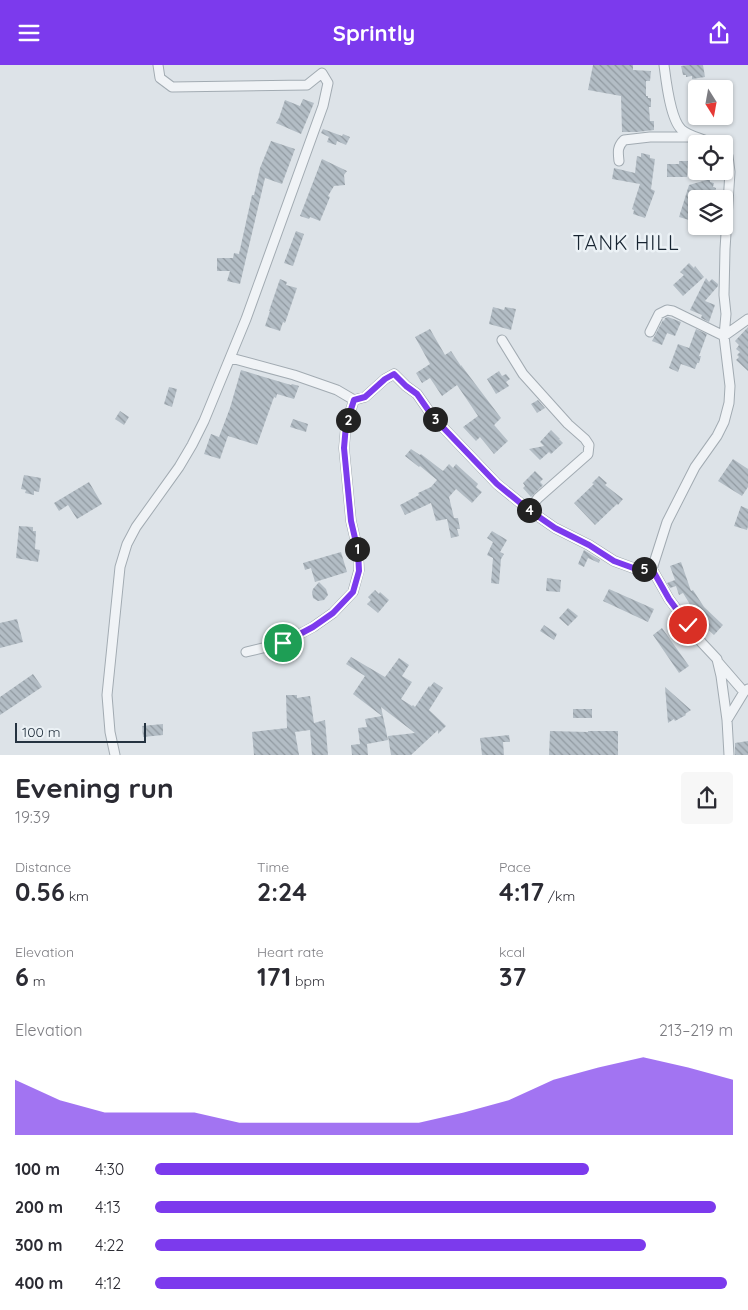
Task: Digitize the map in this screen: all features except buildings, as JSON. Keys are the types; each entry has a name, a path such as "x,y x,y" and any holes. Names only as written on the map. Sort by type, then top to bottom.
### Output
{"street":[{"path":"115,755 110,732 107,695 120,567 127,544 136,527 179,467 192,445 231,358 323,106 328,83 322,73 307,85 172,87 160,78 158,65"},
{"path":"664,65 674,116 682,129 691,135"},
{"path":"619,161 619,144 624,140 665,136 688,137"},
{"path":"727,720 746,691 702,643 669,599 652,569 667,522 695,467 717,436 724,422 729,403 730,386 724,336 726,314 724,278 730,180"},
{"path":"650,332 659,314 667,310 673,311 724,336"},
{"path":"724,336 748,319"},
{"path":"502,340 523,375 589,445 588,454 538,498 529,510"},
{"path":"231,358 294,375 337,390 354,400 365,397 385,379 394,374 417,394 433,417 497,484 529,510 555,528 589,545 614,561 636,569 652,569"},
{"path":"246,652 283,643 313,627 333,613 353,592 359,571 358,551 351,521 344,448 346,425 354,400"},
{"path":"717,659 727,720 729,755"}],"district":[{"name":"TANK HILL","path":"626,242"}],"route":[{"path":"283,643 313,627 333,613 353,592 359,571 358,551 351,521 344,448 346,425 354,400 365,397 385,379 394,374 417,394 433,417 497,484 529,510 555,528 589,545 614,561 636,569 652,569 669,599 688,625"}]}
